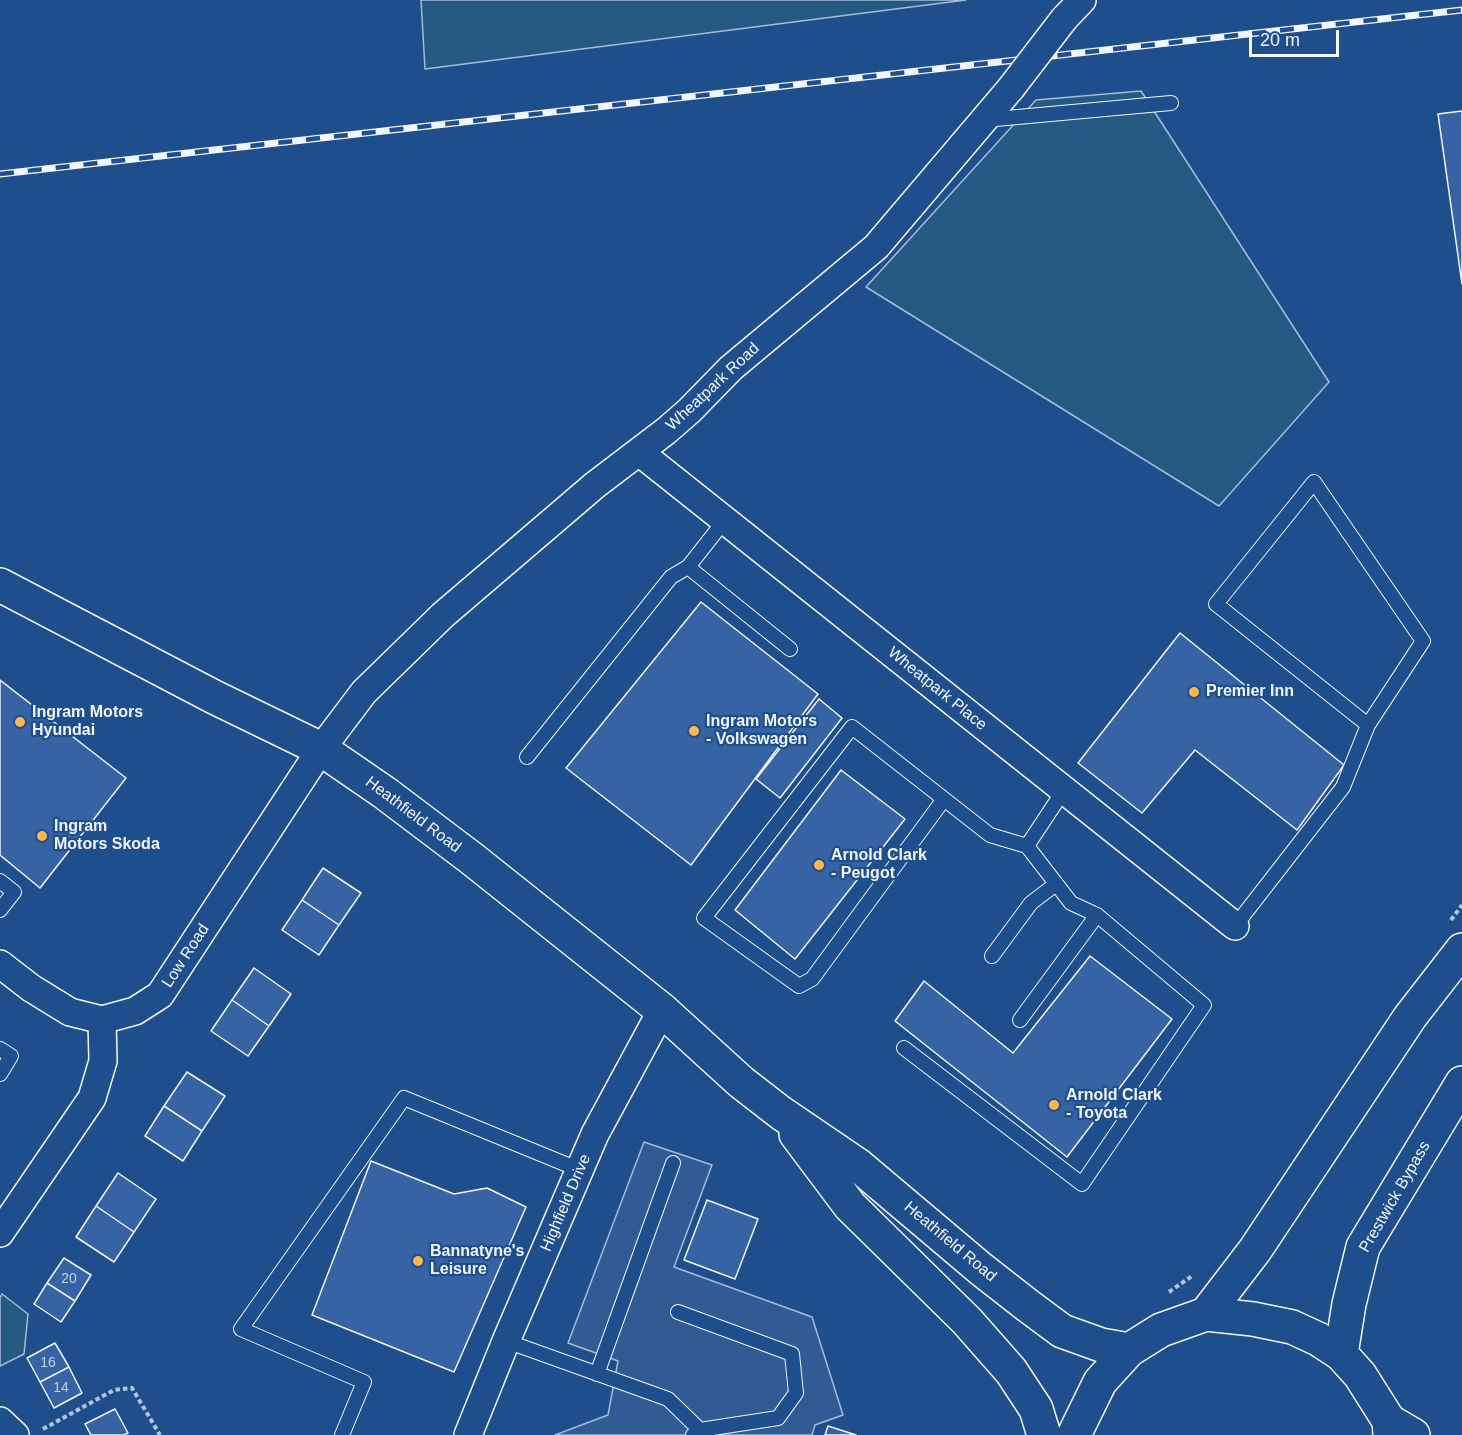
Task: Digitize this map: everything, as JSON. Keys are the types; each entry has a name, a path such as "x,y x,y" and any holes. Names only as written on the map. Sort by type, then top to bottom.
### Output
{"main road":[{"name":"Heathfield Road","path":"0,585 214,697 321,749 385,793 452,844 662,1010 741,1082 781,1113 859,1166 981,1269 1062,1331 1101,1345 1129,1350"},
{"path":"1206,1314 1255,1250 1410,1017 1462,950"},
{"name":"Prestwick Bypass","path":"1341,1354 1349,1304 1363,1247 1462,1083"},
{"name":"Heathfield Road","path":"781,1113 850,1206 967,1321 1011,1371 1036,1409 1044,1435"},
{"path":"1074,1435 1100,1382 1129,1350 1161,1330 1206,1314 1253,1319 1292,1327 1318,1339 1341,1354 1360,1374 1397,1430"}],"street":[{"name":"Wheatpark Road","path":"321,749 364,692 443,615 596,485 689,411 731,368 876,247 985,120 1073,9"},
{"name":"Wheatpark Place","path":"639,452 1234,926"},
{"name":"Low Road","path":"102,1020 135,1011 160,995 321,749"},
{"path":"0,964 31,988 70,1012 102,1020 103,1061 92,1098 0,1233"},
{"name":"Highfield Drive","path":"468,1435 506,1341 596,1134 662,1010"},
{"path":"0,1421 15,1435"}],"lane":[{"path":"985,120 1171,103"},
{"path":"1234,926 1343,787 1368,725 1423,641 1314,482 1216,604 1368,725"},
{"path":"527,757 670,577 688,567 725,520"},
{"path":"688,567 790,649"},
{"path":"904,1048 1082,1184 1204,1005 1097,915 1071,903 1027,846 990,835 944,799 852,727 704,918 799,986 812,979 944,799"},
{"path":"1027,846 1064,790"},
{"path":"0,881 14,892 0,910"},
{"path":"992,956 1031,903 1056,884"},
{"path":"1020,1020 1097,915"},
{"path":"0,1048 11,1056 0,1074"},
{"path":"342,1435 364,1382 242,1329 404,1098 580,1170"},
{"path":"597,1374 673,1163"},
{"path":"506,1341 668,1399 698,1433 778,1418 796,1393 792,1354 678,1312"}],"path":[{"path":"42,1429 114,1390 132,1388 160,1435"}],"shaded area":[{"path":"421,0 966,0 425,69"},
{"path":"1141,91 1329,382 1219,506 866,287 1036,100"},
{"path":"644,1142 712,1165 674,1267 812,1317 843,1415 815,1425 812,1435 555,1435 608,1415 618,1361 568,1343"},
{"path":"2,1294 28,1314 24,1354 0,1366 0,1298"}],"building":[{"path":"1462,111 1462,284 1438,114"},
{"name":"Ingram Motors - Volkswagen","path":"701,602 818,694 691,865 566,768"},
{"name":"Premier Inn","path":"1180,633 1344,765 1297,830 1195,750 1142,813 1078,763"},
{"path":"0,680 126,778 40,888 0,855"},
{"path":"819,699 842,718 780,798 756,779"},
{"name":"Arnold Clark - Peugot","path":"841,770 905,819 795,959 735,910"},
{"path":"323,868 361,893 339,925 302,900"},
{"path":"302,900 339,925 319,955 282,930"},
{"name":"Arnold Clark - Toyota","path":"1090,956 1172,1019 1067,1157 895,1021 924,981 1013,1053"},
{"path":"254,968 291,994 269,1026 232,1000"},
{"path":"232,1000 269,1026 248,1056 211,1031"},
{"path":"187,1072 225,1096 202,1131 164,1106"},
{"path":"164,1106 202,1131 183,1161 145,1136"},
{"name":"Bannatyne's Leisure","path":"371,1161 454,1194 487,1188 526,1207 454,1372 312,1315"},
{"path":"118,1173 156,1199 134,1232 96,1206"},
{"path":"707,1200 758,1219 735,1279 684,1260"},
{"path":"96,1206 134,1232 114,1262 76,1237"},
{"path":"64,1258 91,1275 75,1301 47,1283"},
{"path":"47,1283 75,1301 61,1322 34,1304"},
{"path":"55,1343 69,1367 40,1382 27,1358"},
{"path":"69,1367 82,1393 54,1408 40,1382"},
{"path":"115,1409 128,1433 91,1435 85,1424"},
{"path":"828,1426 856,1435 825,1435"}],"railway":[{"path":"0,174 1462,10"}],"place":[{"name":"Premier Inn","path":"1194,692"},
{"name":"Ingram Motors Hyundai","path":"20,722"},
{"name":"Ingram Motors - Volkswagen","path":"694,731"},
{"name":"Ingram Motors Skoda","path":"42,836"},
{"name":"Arnold Clark - Peugot","path":"819,865"},
{"name":"Arnold Clark - Toyota","path":"1054,1105"},
{"name":"Bannatyne's Leisure","path":"418,1261"}]}
